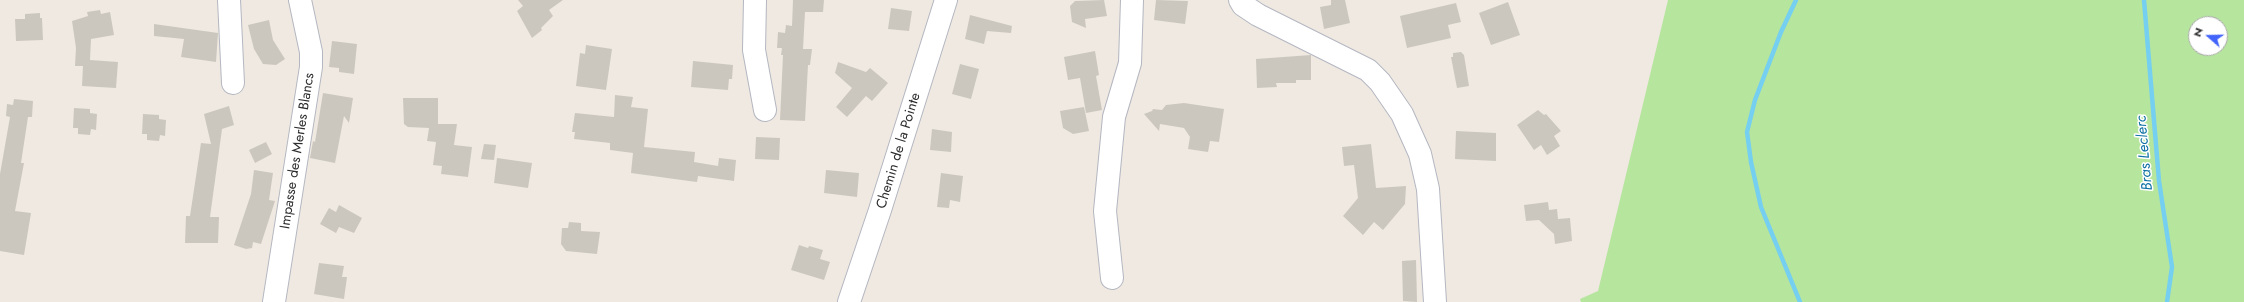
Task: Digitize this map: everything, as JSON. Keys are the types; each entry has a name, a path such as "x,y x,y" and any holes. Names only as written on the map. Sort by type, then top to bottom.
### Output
{"street":[{"path":"229,0 233,84"},
{"name":"Impasse des Merles Blancs","path":"274,302 311,68 311,52 300,0"},
{"path":"755,0 754,50 765,110"},
{"name":"Chemin de la Pointe","path":"849,302 880,210 946,0"},
{"path":"1112,278 1105,211 1114,117 1130,63 1132,0"},
{"path":"1240,0 1243,6 1258,15 1368,70 1380,82 1402,114 1420,154 1428,189 1435,302"}],"green space":[{"path":"1668,0 2244,0 2244,302 1581,302 1580,299 1598,291"}],"building":[{"path":"518,0 563,0 549,10 553,16 541,28 542,30 532,38 517,11 523,6"},
{"path":"793,0 824,0 823,12 805,12 803,49 812,49 810,65 808,65 805,121 780,120 783,55 781,55 782,48 777,48 778,32 785,33 786,25 792,26"},
{"path":"1104,0 1107,16 1085,19 1086,28 1072,22 1070,6 1075,1"},
{"path":"1156,0 1188,1 1185,24 1154,20"},
{"path":"1331,0 1345,0 1350,23 1324,29 1320,7 1331,5"},
{"path":"1508,2 1520,35 1491,45 1479,13"},
{"path":"1456,3 1461,22 1448,25 1451,38 1407,48 1400,16"},
{"path":"891,8 912,11 909,31 888,29"},
{"path":"100,10 101,14 110,12 114,35 91,39 90,60 118,62 116,88 82,86 83,66 75,66 76,48 72,21 88,16 87,12"},
{"path":"40,13 40,18 42,18 43,40 16,41 15,19 25,19 25,14"},
{"path":"970,15 1012,26 1011,33 987,31 984,44 965,39"},
{"path":"269,20 273,40 285,59 276,65 263,64 254,49 248,25"},
{"path":"154,24 218,33 216,62 181,57 184,39 154,36"},
{"path":"332,41 357,44 354,74 339,72 339,68 329,67"},
{"path":"586,45 612,49 606,90 576,86 580,53 585,54"},
{"path":"1095,51 1099,75 1096,76 1102,110 1086,113 1080,78 1068,80 1064,57"},
{"path":"1461,52 1464,55 1469,86 1457,88 1451,57 1453,57 1453,53"},
{"path":"1311,55 1311,80 1296,80 1296,83 1276,83 1277,87 1257,88 1256,59"},
{"path":"693,61 733,65 732,79 729,79 728,90 691,87"},
{"path":"838,62 866,72 870,68 888,83 872,101 866,96 847,117 836,107 852,88 835,73"},
{"path":"960,64 979,69 971,99 952,94"},
{"path":"323,93 353,98 349,123 344,116 335,163 310,158 313,141 315,142"},
{"path":"615,95 633,97 631,107 648,109 644,147 695,152 694,162 718,166 719,158 736,160 734,181 698,176 697,182 631,173 633,153 610,150 610,143 574,139 575,132 572,132 575,113 614,117"},
{"path":"403,98 438,98 438,124 457,124 454,145 472,147 468,177 441,174 442,166 433,165 436,142 427,141 429,128 408,127 404,124"},
{"path":"14,99 33,101 32,117 28,117 21,163 24,163 15,211 31,213 24,255 0,251 0,174 10,117 6,116 7,104 13,105"},
{"path":"1184,103 1224,109 1219,142 1210,141 1208,152 1188,149 1190,137 1184,128 1160,124 1159,131 1144,114 1152,111 1153,109 1162,110 1166,105"},
{"path":"229,106 234,125 222,129 210,217 219,217 218,243 185,243 186,216 190,216 201,143 211,144 204,114"},
{"path":"1084,107 1089,131 1073,134 1063,128 1060,111"},
{"path":"74,108 90,109 90,113 97,114 96,130 91,129 90,135 78,134 78,128 73,128"},
{"path":"1538,110 1544,115 1546,114 1561,131 1554,136 1560,146 1547,155 1541,145 1534,150 1517,125"},
{"path":"143,114 159,115 159,119 166,120 165,136 160,135 159,141 147,140 147,134 142,134"},
{"path":"932,129 952,132 951,152 930,150"},
{"path":"1456,131 1496,133 1496,161 1455,159"},
{"path":"756,137 780,138 779,160 755,159"},
{"path":"266,142 272,154 255,163 249,150"},
{"path":"484,144 496,145 494,160 481,159"},
{"path":"1371,144 1376,188 1406,186 1405,204 1383,230 1374,222 1363,235 1343,216 1358,198 1354,165 1344,166 1342,147"},
{"path":"497,158 532,163 528,188 494,183"},
{"path":"254,170 273,173 269,200 275,201 261,244 253,242 252,248 246,249 234,245 251,194"},
{"path":"826,170 859,173 857,197 824,193"},
{"path":"941,173 963,176 960,202 950,200 949,208 937,207"},
{"path":"1548,202 1549,210 1557,209 1558,219 1570,218 1572,241 1555,244 1554,234 1539,220 1526,221 1524,205"},
{"path":"339,205 362,218 354,233 339,227 336,233 320,224 329,208 336,212"},
{"path":"569,222 581,223 581,231 600,232 597,254 566,251 561,244 562,228 568,228"},
{"path":"799,245 823,250 820,259 830,262 824,280 791,270"},
{"path":"1416,260 1417,302 1403,301 1402,261"},
{"path":"319,263 344,266 342,277 347,277 344,299 314,294"}],"waterway":[{"path":"1796,0 1781,32 1755,100 1747,132 1751,162 1761,207 1800,302"},
{"name":"Bras Leclerc","path":"2144,0 2159,181 2172,267 2167,302"}]}
